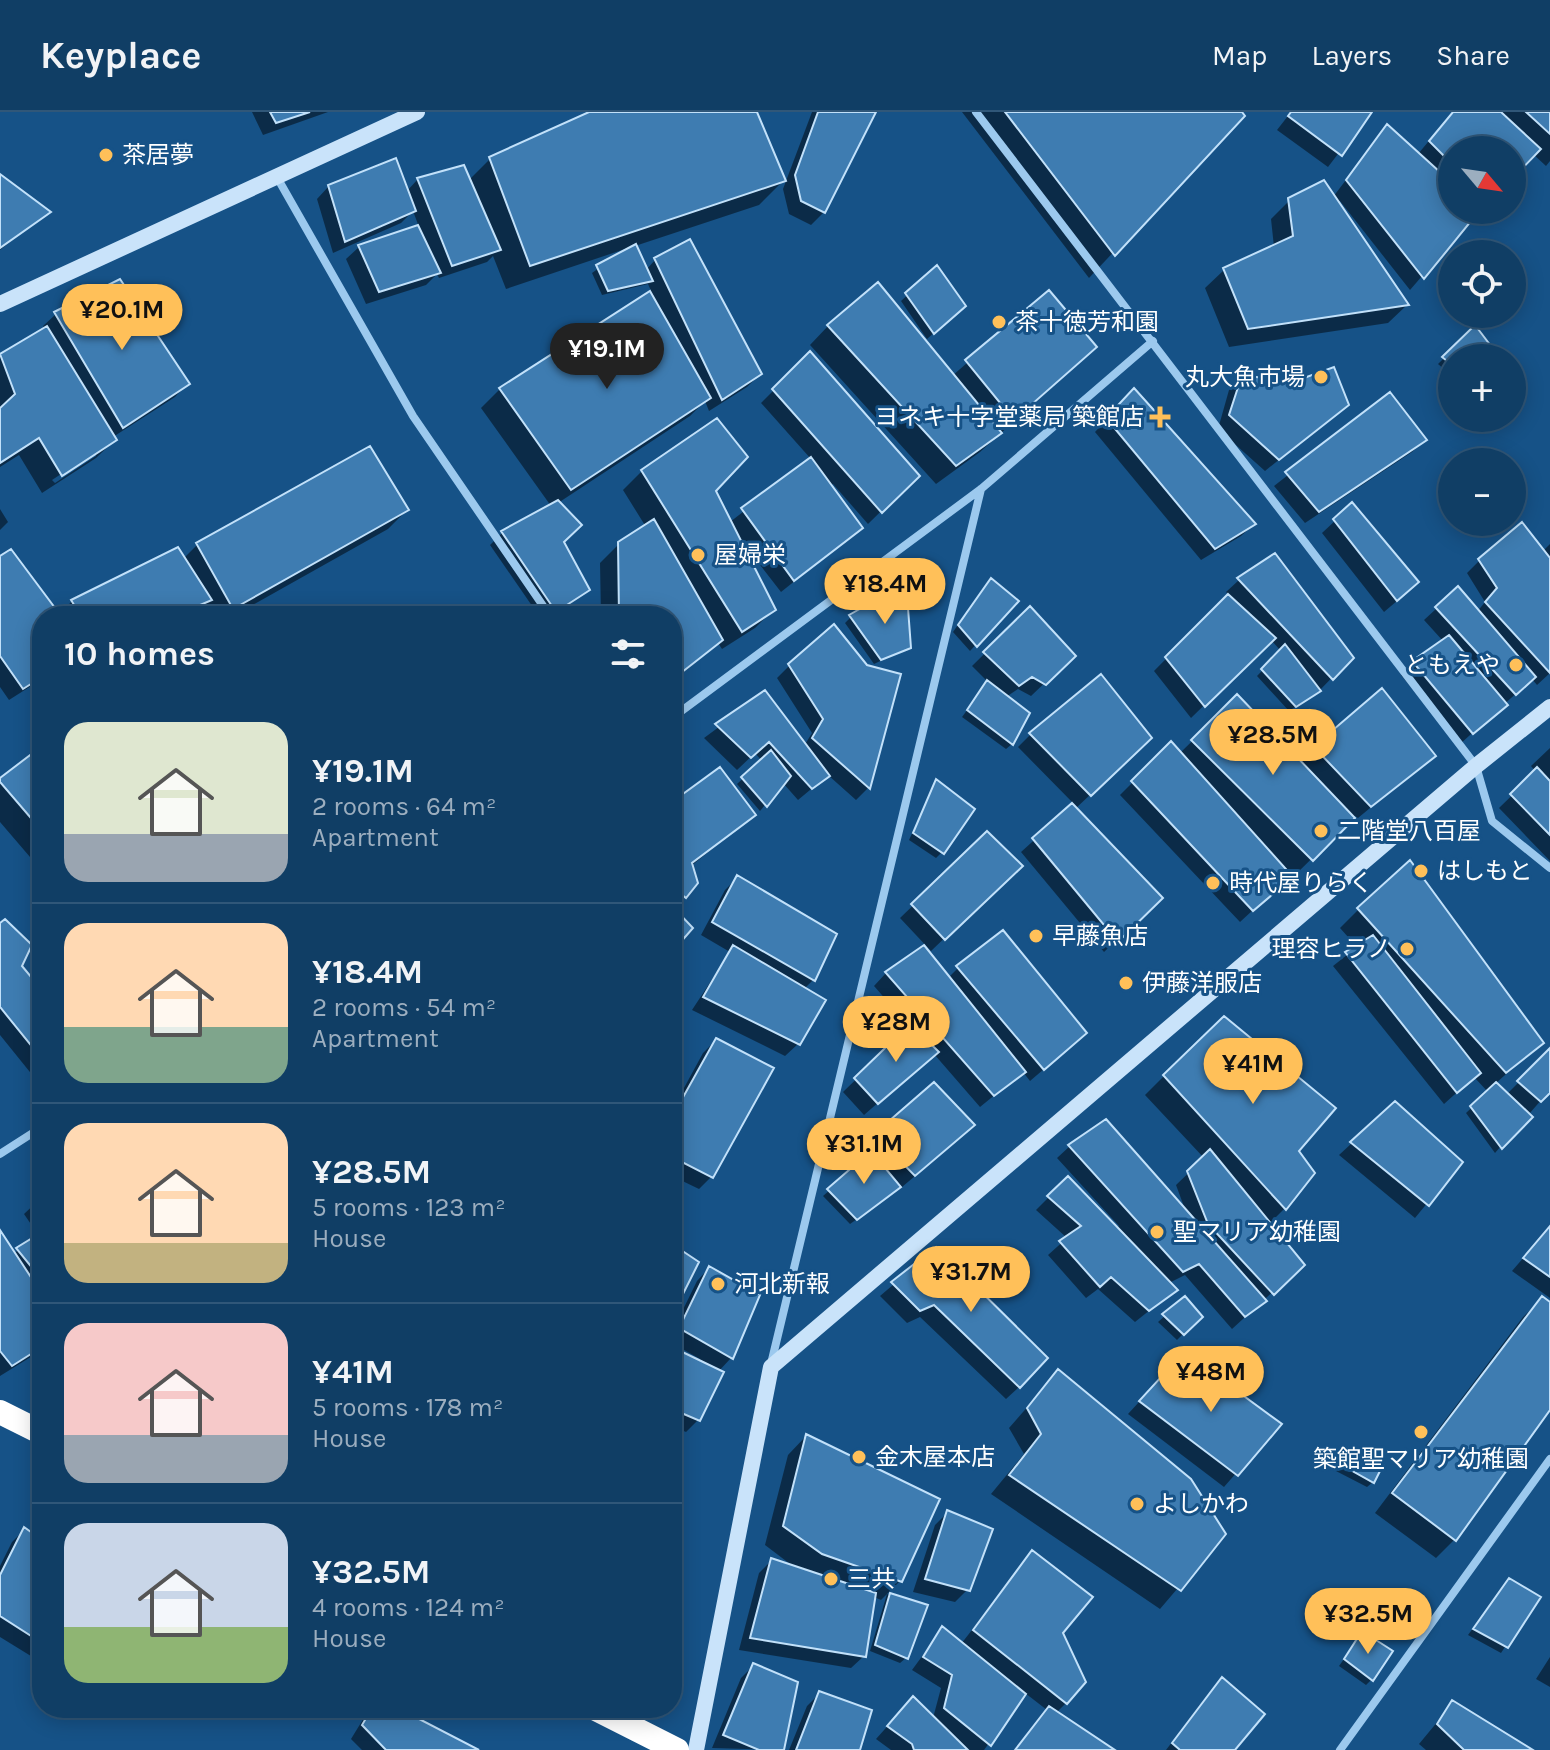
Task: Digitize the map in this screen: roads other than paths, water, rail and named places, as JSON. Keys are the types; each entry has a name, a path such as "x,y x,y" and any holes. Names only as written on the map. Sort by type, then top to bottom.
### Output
{"highway":[{"path":"0,1412 32,1428"},
{"path":"614,1718 677,1750"}],"street":[{"path":"0,304 278,179 417,112"},
{"path":"976,112 1476,766 1492,821 1550,868"},
{"path":"278,179 413,416 543,606"},
{"path":"682,711 981,489 1153,341"},
{"path":"696,1750 771,1367 981,489"},
{"path":"771,1367 1476,766 1550,707"},
{"path":"0,1154 32,1133"},
{"path":"1340,1750 1550,1459"}],"place":[{"name":"茶居夢","path":"106,155"},
{"name":"茶十徳芳和園","path":"999,322"},
{"name":"丸大魚市場","path":"1321,377"},
{"name":"ヨネキ十字堂薬局 築館店","path":"1160,417"},
{"name":"屋婦栄","path":"698,555"},
{"name":"ともえや","path":"1516,665"},
{"name":"二階堂八百屋","path":"1321,831"},
{"name":"はしもと","path":"1421,871"},
{"name":"時代屋りらく","path":"1213,883"},
{"name":"早藤魚店","path":"1036,936"},
{"name":"理容ヒラノ","path":"1407,949"},
{"name":"伊藤洋服店","path":"1126,983"},
{"name":"聖マリア幼稚園","path":"1157,1232"},
{"name":"河北新報","path":"718,1284"},
{"name":"築館聖マリア幼稚園","path":"1421,1432"},
{"name":"金木屋本店","path":"859,1457"},
{"name":"よしかわ","path":"1137,1504"},
{"name":"三共","path":"831,1579"}]}
